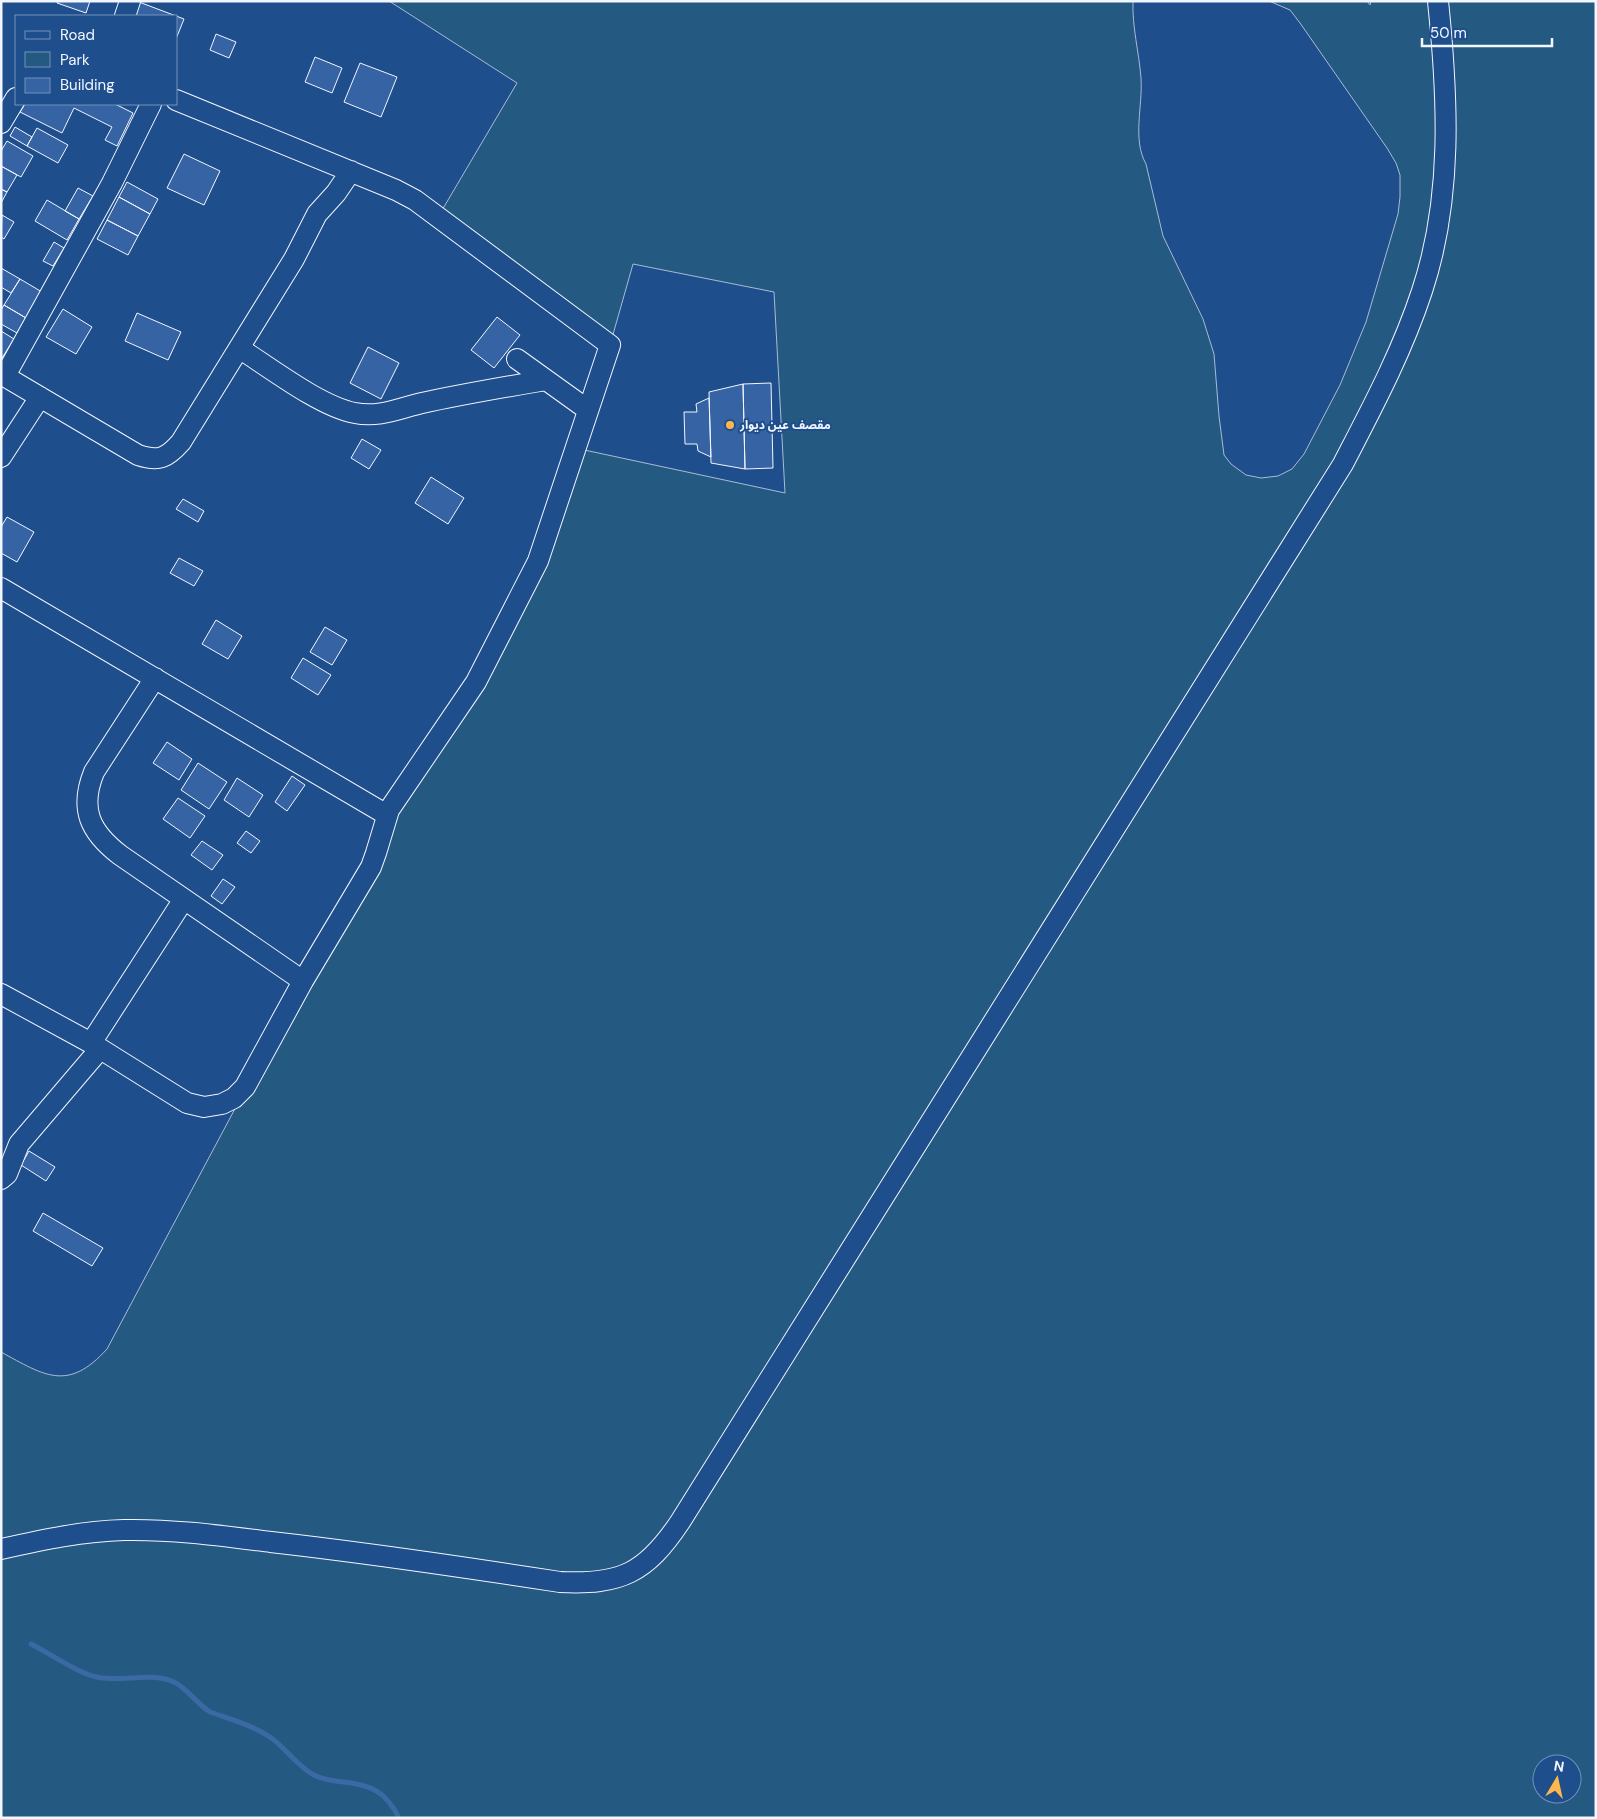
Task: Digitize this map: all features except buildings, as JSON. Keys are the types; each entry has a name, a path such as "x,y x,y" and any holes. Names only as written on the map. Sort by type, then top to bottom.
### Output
{"street":[{"path":"125,15 130,1"},
{"path":"1,1549 57,1537 124,1530 154,1531 240,1538 370,1553 560,1582 584,1583 605,1582 633,1571 659,1550 680,1522 1343,464 1366,421 1408,329 1425,282 1438,227 1447,115 1438,1"},
{"path":"1,123 10,100"},
{"path":"1,994 95,1046 187,1103 204,1107 222,1104 240,1093 249,1082 303,981 370,867 387,815 399,794 476,682 500,639 538,561 610,345 415,200 351,171 178,101"},
{"path":"151,105 112,183 3,375 138,455 157,459 170,453 181,442 294,259 317,214 336,193 351,171"},
{"path":"239,348 316,397 338,408 368,415 394,411 420,403 546,380"},
{"path":"517,360 588,410"},
{"path":"1,457 40,397"},
{"path":"1,588 387,815"},
{"path":"155,678 94,772 88,789 87,810 94,830 109,847 303,981"},
{"path":"1,1179 7,1174 19,1144 95,1046 184,899"}],"green space":[{"path":"389,1 1133,1 1141,78 1139,133 1142,154 1163,236 1203,319 1214,354 1224,455 1231,464 1246,475 1261,478 1278,476 1292,469 1304,454 1340,385 1366,322 1398,214 1400,175 1396,163 1387,148 1300,23 1290,10 1269,1 1367,1 1370,5 1371,1 1596,1 1596,1818 1,1818 1,1352 31,1368 56,1376 80,1371 107,1349 303,981 379,843 476,682 575,448 785,493 774,292 633,264 610,345 438,217 517,83"}],"waterway":[{"path":"31,1644 89,1675 116,1679 155,1677 174,1682 184,1688 210,1712 248,1726 270,1737 302,1767 314,1775 329,1780 363,1785 377,1791 389,1802 399,1818"}],"place":[{"name":"مقصف عين ديوار","path":"730,425"}]}
